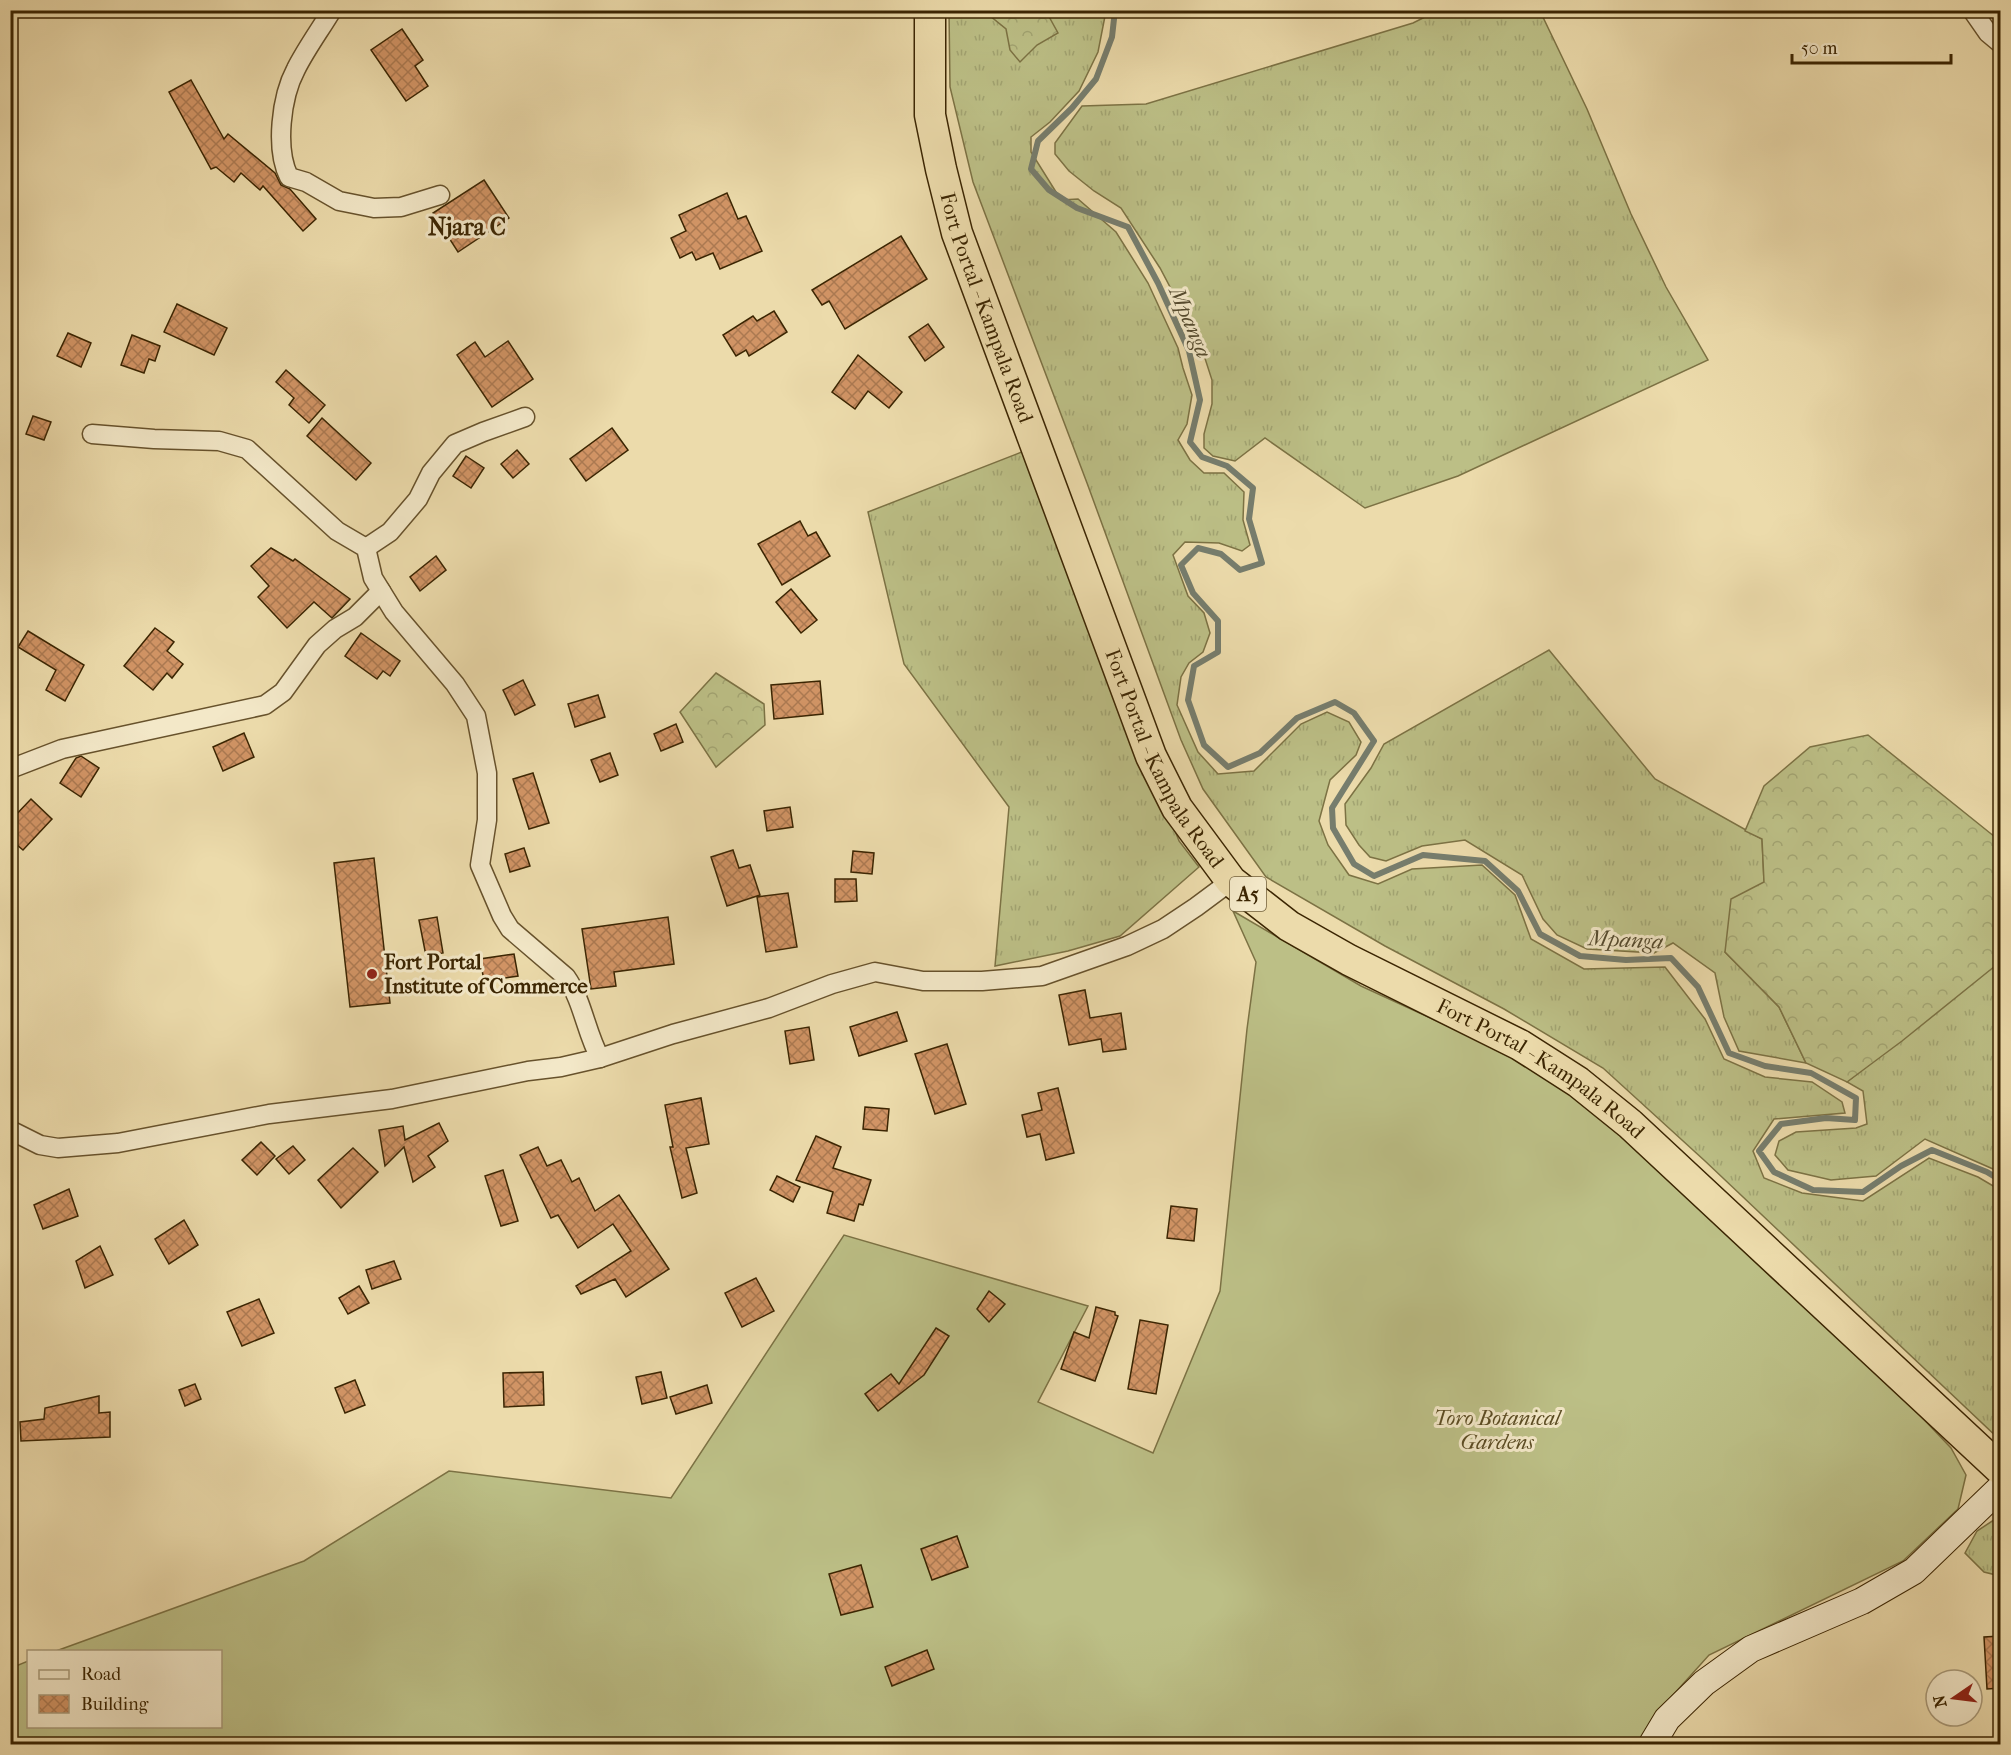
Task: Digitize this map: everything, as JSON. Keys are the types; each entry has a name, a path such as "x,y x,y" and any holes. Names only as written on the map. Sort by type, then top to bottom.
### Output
{"highway":[{"name":"Fort Portal - Kampala Road","path":"930,10 930,115 957,233 1151,756 1177,808 1231,881 1289,926 1349,960 1520,1045 1578,1082 1630,1124 2001,1469"}],"main road":[{"path":"1652,1744 1667,1719 1704,1683 1751,1649 1862,1601 1914,1570 2001,1488"}],"street":[{"path":"332,10 296,70 289,87 280,147 283,164 289,177 306,182 339,201 374,208 401,207 440,195"},
{"path":"1972,10 1989,33 2001,43"},
{"path":"366,548 390,532 418,499 431,473 455,444 525,417"},
{"path":"92,434 219,441 248,449 336,531 366,548 373,578 394,612 455,684 476,716 487,773 487,820 480,865 506,924 566,977 573,987 593,1046 600,1058"},
{"path":"10,769 62,749 265,705 283,692 317,645 335,629 355,617 381,591"},
{"path":"10,1130 40,1145 58,1148 118,1143 269,1114 392,1099 528,1071 561,1067 600,1058 673,1034 769,1008 832,984 875,972 923,981 982,981 1042,976 1127,946 1163,929 1231,881"}],"green space":[{"path":"949,11 1106,11 1098,52 1079,91 1050,122 1031,137 1031,152 1061,200 1078,199 1116,232 1148,283 1178,348 1192,395 1187,424 1178,440 1190,460 1204,473 1224,473 1244,492 1243,520 1250,545 1242,551 1219,543 1185,542 1173,555 1188,596 1204,613 1210,633 1203,652 1189,663 1181,677 1177,705 1198,752 1218,774 1254,771 1301,724 1327,712 1349,722 1361,742 1356,755 1330,780 1319,821 1328,845 1349,875 1378,884 1412,869 1482,865 1515,895 1531,939 1584,969 1665,967 1705,1019 1724,1059 1765,1077 1812,1082 1842,1102 1845,1113 1774,1119 1753,1151 1764,1178 1802,1193 1863,1201 1929,1158 1978,1177 2000,1190 2000,1440 1705,1161 1603,1068 1504,1009 1385,946 1266,877 1203,789 1181,740 973,182 950,87"},
{"path":"984,11 1048,11 1058,33 1037,45 1020,62 1010,50 1006,29"},
{"path":"1437,11 1540,11 1587,109 1631,214 1666,287 1708,360 1458,476 1365,508 1265,438 1235,461 1213,456 1204,448 1204,434 1212,404 1212,380 1201,346 1160,268 1121,208 1094,191 1069,171 1055,154 1055,143 1082,106 1146,104 1413,23"},
{"path":"1032,448 1068,559 1179,841 1199,867 1120,936 1068,951 995,966 1009,807 904,664 868,512"},
{"path":"1549,650 1655,779 1762,839 1764,882 1725,952 1779,1007 1806,1063 1739,1051 1724,1017 1715,973 1673,943 1654,953 1587,949 1557,935 1543,919 1522,875 1465,840 1422,846 1386,861 1370,857 1346,825 1345,804 1371,768 1384,744"},
{"path":"716,673 764,704 765,725 716,767 680,712"},
{"path":"1868,735 2000,841 2000,962 1847,1082 1806,1063 1779,1007 1725,952 1731,899 1764,882 1762,839 1745,831 1764,786 1810,747"},
{"name":"Toro Botanical Gardens","path":"1233,911 1361,986 1515,1057 1598,1108 1821,1311 1951,1448 1966,1475 1958,1509 1903,1561 1709,1655 1656,1714 1637,1744 11,1744 11,1668 27,1661 27,1728 222,1728 222,1650 59,1650 304,1561 449,1471 671,1498 844,1235 1088,1306 1038,1402 1153,1453 1220,1291 1256,962"},
{"path":"2000,961 2000,1174 1925,1139 1876,1176 1831,1180 1788,1170 1775,1155 1779,1141 1796,1132 1856,1128 1867,1124 1863,1091 1847,1082"},
{"path":"2000,1516 2000,1576 1984,1572 1965,1553 1977,1531"}],"building":[{"path":"402,29 423,60 415,66 428,86 406,101 371,50"},
{"path":"191,80 224,139 228,134 275,173 281,185 290,189 316,219 303,231 263,186 260,190 241,173 234,182 216,167 211,169 169,92"},
{"path":"484,180 509,218 458,252 433,213"},
{"path":"727,193 738,219 746,216 762,251 720,269 713,253 696,260 692,252 680,258 671,238 686,231 679,215"},
{"path":"901,236 927,279 845,329 829,301 822,305 812,290"},
{"path":"177,304 227,328 214,355 164,332"},
{"path":"774,311 787,332 749,356 746,350 736,356 723,335 753,316 757,321"},
{"path":"928,324 944,347 925,361 909,337"},
{"path":"68,333 91,343 81,367 57,356"},
{"path":"132,335 160,346 155,361 149,359 144,373 121,365"},
{"path":"508,341 533,379 492,407 457,355 475,342 485,357"},
{"path":"858,355 902,392 889,408 868,391 855,409 832,392"},
{"path":"286,370 325,405 309,423 289,405 294,398 276,382"},
{"path":"33,416 51,422 44,440 26,434"},
{"path":"322,418 371,463 356,480 307,436"},
{"path":"612,428 628,450 586,481 570,459"},
{"path":"517,450 529,464 513,478 501,464"},
{"path":"466,456 484,468 471,488 453,476"},
{"path":"800,521 808,536 816,532 830,556 782,585 758,544"},
{"path":"271,548 293,561 295,559 350,599 332,618 314,602 287,628 258,597 269,586 251,566"},
{"path":"436,556 446,570 420,591 410,577"},
{"path":"791,589 817,620 801,633 776,602"},
{"path":"155,628 174,642 167,651 183,664 172,678 167,673 153,690 124,666"},
{"path":"28,631 84,665 65,701 46,690 56,670 18,647"},
{"path":"361,633 400,661 390,676 383,671 377,679 345,656"},
{"path":"523,680 535,705 515,715 503,690"},
{"path":"820,681 823,714 774,719 771,685"},
{"path":"598,695 605,717 575,727 568,704"},
{"path":"676,724 683,742 661,751 654,734"},
{"path":"244,733 254,757 223,771 213,747"},
{"path":"610,753 618,775 600,782 591,760"},
{"path":"81,756 99,768 81,797 60,783 76,758"},
{"path":"533,773 549,823 529,829 513,779"},
{"path":"31,799 52,819 23,850 10,839 10,821"},
{"path":"790,807 793,827 767,831 764,811"},
{"path":"524,848 530,866 510,872 505,854"},
{"path":"733,850 739,868 750,865 760,895 727,906 711,857"},
{"path":"853,851 874,853 872,874 851,872"},
{"path":"374,858 390,1003 350,1007 334,863"},
{"path":"835,879 856,879 857,901 835,902"},
{"path":"788,893 797,947 766,952 757,897"},
{"path":"437,917 443,953 426,956 419,920"},
{"path":"668,917 674,964 614,972 616,986 591,989 582,929"},
{"path":"514,954 518,976 484,981 480,959"},
{"path":"1085,990 1090,1018 1121,1013 1126,1049 1103,1052 1101,1039 1069,1045 1059,995"},
{"path":"897,1012 907,1041 859,1056 850,1027"},
{"path":"809,1027 814,1060 790,1064 785,1031"},
{"path":"947,1044 966,1104 935,1114 915,1054"},
{"path":"1058,1088 1074,1153 1046,1160 1040,1134 1027,1137 1022,1115 1042,1110 1038,1093"},
{"path":"701,1098 709,1144 686,1148 697,1193 682,1198 670,1147 673,1147 665,1105"},
{"path":"865,1107 889,1109 887,1131 863,1129"},
{"path":"439,1123 448,1141 428,1156 435,1167 413,1182 404,1147 385,1166 379,1130 403,1126 405,1140"},
{"path":"816,1136 841,1147 833,1168 871,1180 863,1205 859,1204 854,1221 827,1213 833,1192 796,1180"},
{"path":"261,1142 275,1156 257,1175 242,1160"},
{"path":"293,1146 305,1160 289,1174 276,1159"},
{"path":"538,1147 547,1166 561,1160 572,1182 579,1178 595,1211 619,1195 669,1269 626,1297 615,1279 581,1294 576,1286 631,1251 613,1224 578,1248 558,1215 551,1218 520,1155"},
{"path":"353,1148 378,1172 341,1208 318,1180"},
{"path":"503,1170 518,1221 501,1226 485,1176"},
{"path":"777,1176 800,1187 793,1202 770,1190"},
{"path":"69,1189 78,1216 43,1229 34,1205"},
{"path":"1171,1206 1197,1209 1194,1241 1167,1238"},
{"path":"184,1220 198,1245 169,1264 155,1239"},
{"path":"100,1246 113,1275 85,1288 76,1261"},
{"path":"394,1261 401,1279 372,1289 366,1270"},
{"path":"756,1278 774,1311 742,1327 725,1293"},
{"path":"359,1286 369,1303 348,1314 339,1298"},
{"path":"989,1291 1005,1304 989,1322 977,1309"},
{"path":"259,1299 274,1333 242,1346 227,1312"},
{"path":"1096,1307 1115,1312 1118,1316 1095,1381 1061,1369 1074,1332 1089,1338"},
{"path":"1140,1320 1168,1325 1156,1394 1128,1389"},
{"path":"936,1328 949,1336 924,1375 878,1411 865,1394 891,1374 899,1384"},
{"path":"543,1372 544,1405 504,1407 503,1373"},
{"path":"661,1372 667,1398 642,1404 636,1377"},
{"path":"355,1380 365,1405 345,1413 335,1388"},
{"path":"195,1384 201,1399 185,1406 179,1390"},
{"path":"707,1385 712,1403 676,1414 670,1397"},
{"path":"99,1396 99,1413 110,1412 110,1437 21,1441 20,1422 44,1419 45,1408"},
{"path":"957,1536 968,1567 932,1580 921,1549"},
{"path":"861,1565 873,1607 841,1615 829,1574"},
{"path":"2001,1636 2001,1688 1987,1689 1984,1637"},
{"path":"927,1650 934,1669 892,1686 885,1667"}],"waterway":[{"name":"Mpanga","path":"1115,10 1112,37 1096,79 1072,108 1038,141 1031,169 1049,190 1077,208 1128,227 1158,283 1189,351 1200,400 1190,442 1202,457 1227,466 1253,488 1249,519 1262,563 1240,570 1221,554 1198,548 1181,565 1193,593 1218,621 1218,652 1194,666 1188,700 1204,745 1228,767 1260,753 1297,718 1335,702 1354,713 1374,741 1332,808 1333,828 1354,864 1374,876 1423,855 1485,861 1518,891 1540,934 1580,956 1626,960 1671,958 1698,987 1729,1053 1765,1066 1811,1073 1856,1098 1855,1120 1826,1118 1781,1124 1759,1151 1774,1172 1813,1190 1863,1192 1901,1166 1932,1150 1987,1172 2000,1180"}],"place":[{"name":"Fort Portal Institute of Commerce","path":"372,974"}],"district":[{"name":"Njara C","path":"467,227"}]}
